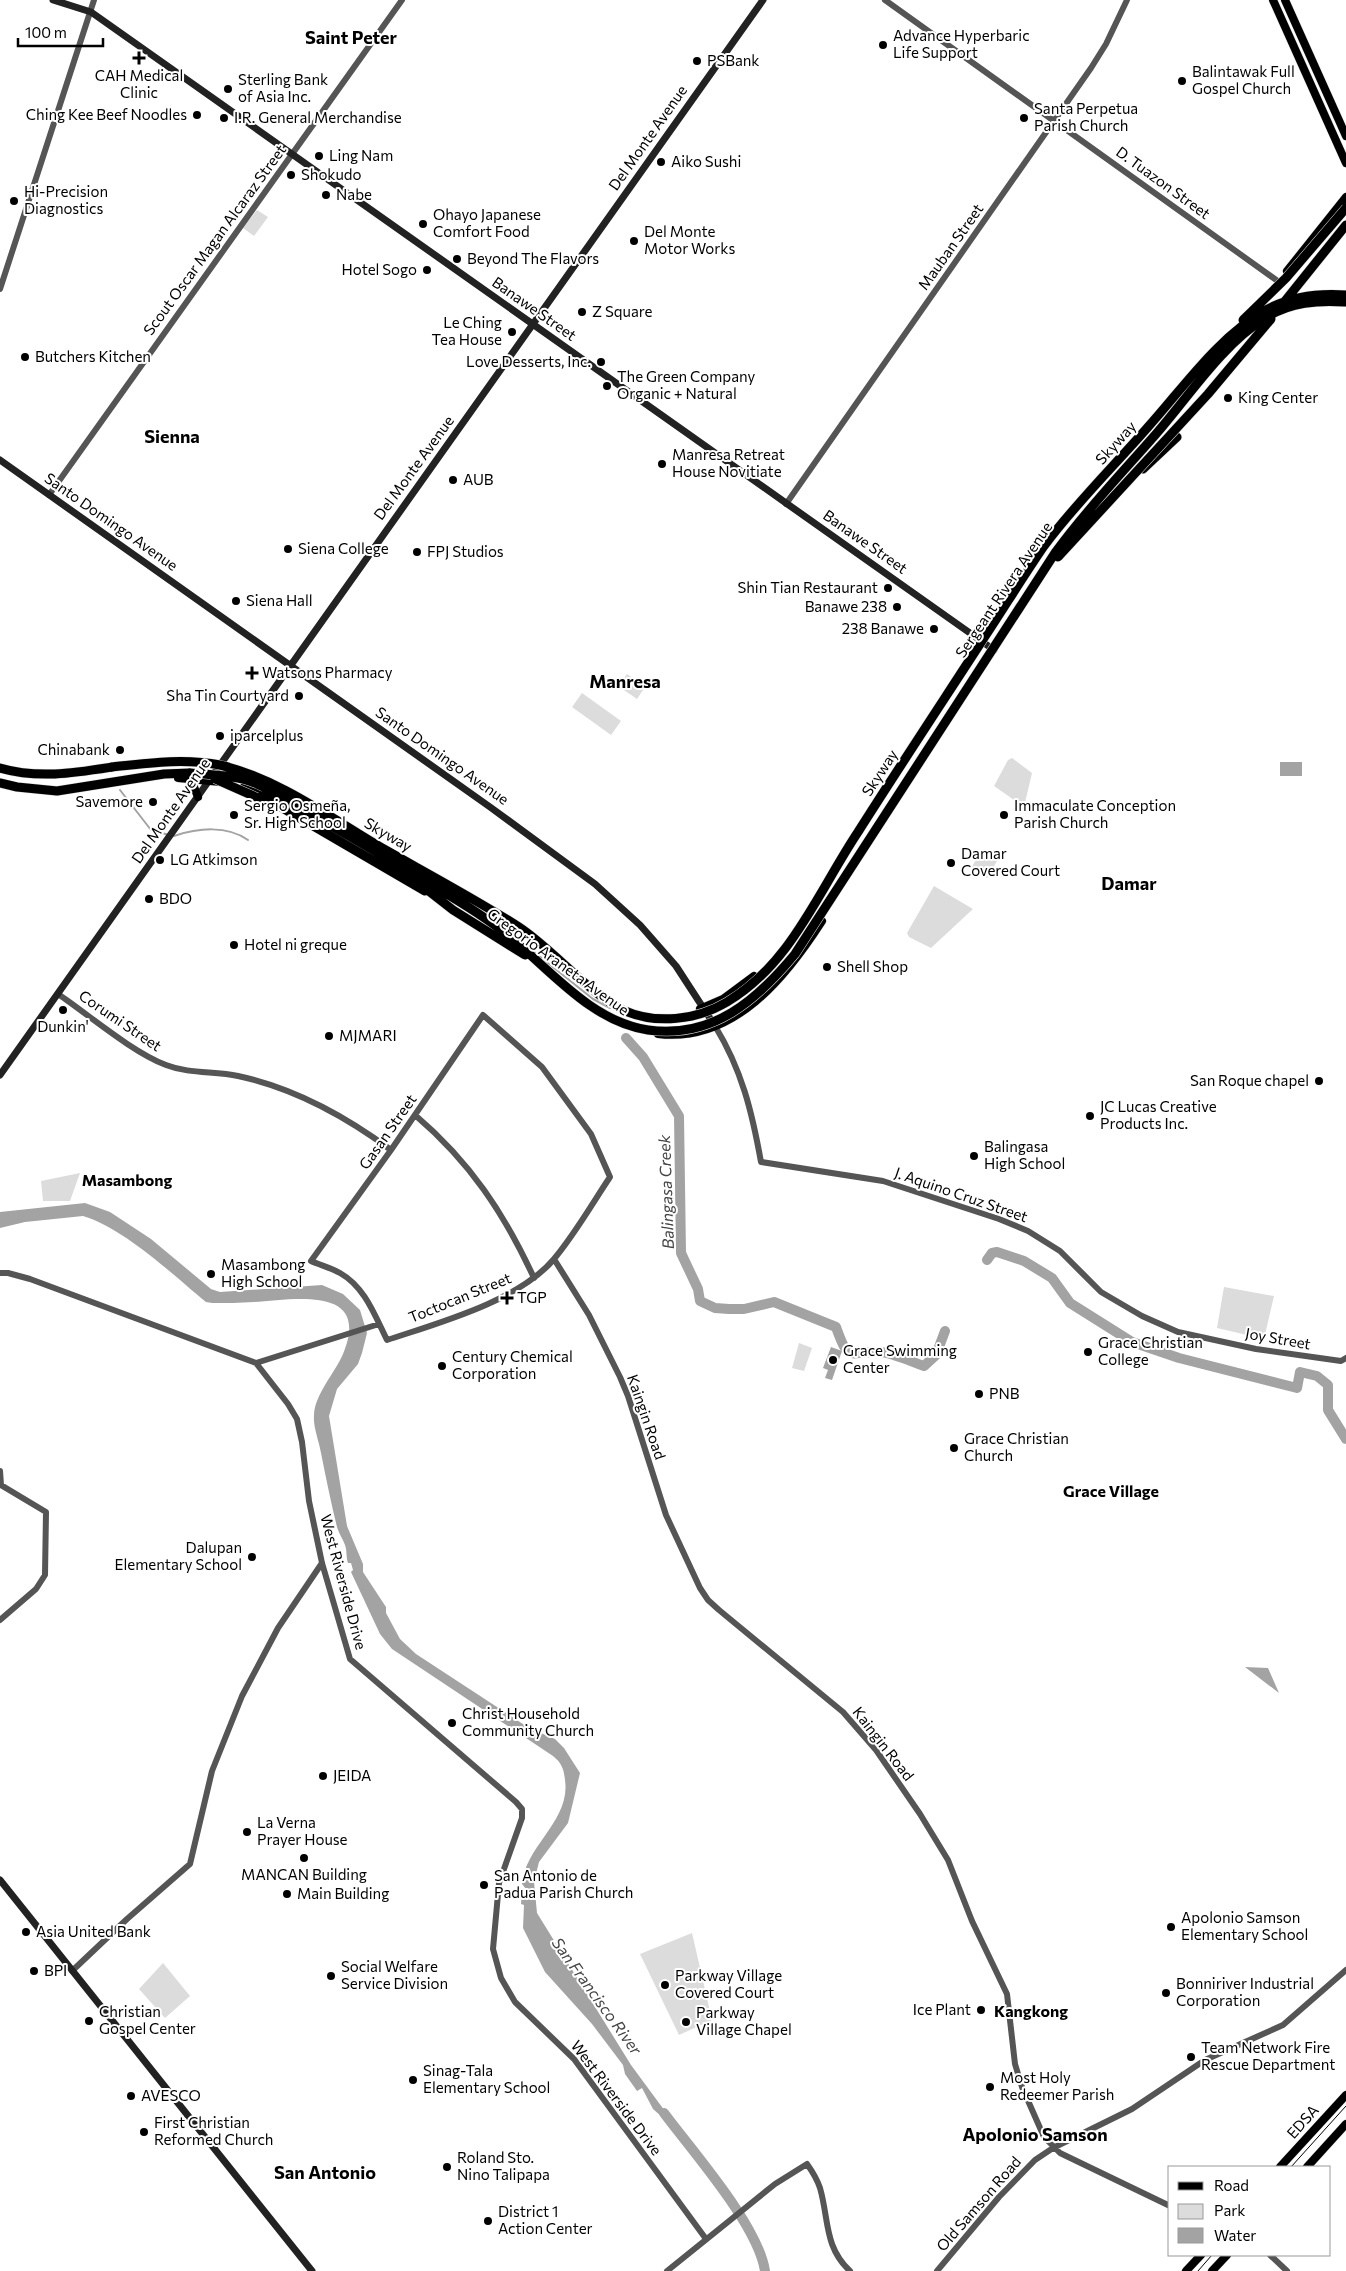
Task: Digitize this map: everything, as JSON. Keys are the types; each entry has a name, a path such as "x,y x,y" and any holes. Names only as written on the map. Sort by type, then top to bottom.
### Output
{"highway":[{"name":"Skyway","path":"1184,386 1220,339 1286,278 1346,208"},
{"name":"Skyway","path":"1038,579 1208,394 1346,224"},
{"name":"Skyway","path":"0,769 46,776 184,761 215,764 264,780 503,918 541,944 613,1004 625,1011 651,1018 688,1017 707,1012 726,1003 763,976 798,931 853,839 1045,545 1184,386 1224,342 1262,312 1294,298 1312,294 1346,296"},
{"name":"Skyway","path":"0,783 17,787 57,791 164,774 220,775 256,783 338,829 485,918 550,971 583,1001 600,1011 630,1025 649,1030 670,1030 700,1026 726,1016 756,996 795,954 1071,531 1229,348 1265,318 1280,310 1312,301 1346,302"},
{"path":"1131,478 1160,456 1178,437"},
{"name":"Skyway","path":"184,761 245,786 474,921 541,944"},
{"name":"Skyway","path":"188,775 214,778 260,791 281,802 419,883 454,910 550,971"}],"main road":[{"name":"Banawe Street","path":"53,0 90,12 994,650"},
{"name":"Del Monte Avenue","path":"0,1075 164,844 214,778 221,764 290,666 763,0"},
{"path":"1273,0 1346,164"},
{"path":"1285,0 1346,136"},
{"name":"Sergeant Rivera Avenue","path":"704,1008 749,981 770,962 783,946 1046,547 1223,341 1252,316 1318,230 1346,197"},
{"name":"Sergeant Rivera Avenue","path":"715,1026 744,1012 768,991 800,955 1047,568 1093,508 1231,350 1273,310 1346,224"},
{"path":"1273,310 1292,300 1302,298 1346,296"},
{"name":"Sergeant Rivera Avenue","path":"1047,568 1079,537 1259,334 1273,310"},
{"path":"1176,397 1184,405"},
{"name":"Santo Domingo Avenue","path":"0,460 490,807 595,884 646,931 676,966 715,1026"},
{"name":"Gregorio Araneta Avenue","path":"0,769 38,776 68,775 159,761 194,761 221,764 245,771 283,788 485,915 599,1012 618,1024 630,1029 668,1036 715,1026"},
{"path":"214,778 238,776 245,771"},
{"path":"188,775 198,797"},
{"name":"Gregorio Araneta Avenue","path":"214,778 285,807 536,943 596,993 621,1006 639,1012 665,1016 704,1008"},
{"path":"0,1880 312,2271"},
{"name":"EDSA","path":"1281,2166 1346,2094"},
{"path":"1308,2166 1346,2124"},
{"path":"1186,2271 1200,2256"},
{"path":"1212,2271 1226,2256"}],"street":[{"path":"0,289 94,0"},
{"name":"Scout Oscar Magan Alcaraz Street","path":"49,495 402,0"},
{"name":"D. Tuazon Street","path":"885,0 1279,282"},
{"name":"Mauban Street","path":"786,504 1054,121 1106,44 1127,0"},
{"name":"Corumi Street","path":"58,994 131,1045 164,1064 191,1071 238,1076 296,1094 342,1117 391,1150"},
{"name":"Gasan Street","path":"379,1324 365,1297 353,1282 340,1273 311,1261 391,1150 483,1015 542,1067 592,1134 610,1177"},
{"name":"Santo Domingo Avenue","path":"715,1026 738,1069 749,1099 762,1162"},
{"path":"415,1115 443,1140 486,1191 518,1242 534,1278"},
{"name":"J. Aquino Cruz Street","path":"762,1162 883,1181 998,1219 1028,1232 1060,1251 1101,1292 1142,1316 1178,1332 1211,1339"},
{"name":"Toctocan Street","path":"379,1324 387,1340 488,1303 517,1289 534,1278 554,1259 610,1177"},
{"name":"Kaingin Road","path":"554,1259 589,1315 620,1377 628,1396 666,1515 704,1595 719,1610 843,1712 858,1728 920,1814 948,1860 972,1921 1007,1994 1015,2064 1038,2126 1044,2137 1053,2148 1125,2186 1168,2205"},
{"path":"0,1273 8,1273 30,1279 256,1363 379,1324"},
{"name":"Joy Street","path":"1211,1339 1302,1357 1343,1360"},
{"name":"West Riverside Drive","path":"256,1363 288,1404 297,1419 302,1442 308,1501 322,1563 350,1659 522,1809 522,1818 499,1883 493,1949 501,1978 515,2002 574,2059 706,2239"},
{"path":"0,1471 1,1485 46,1512 45,1575 36,1589 0,1620"},
{"path":"72,1971 126,1919 190,1864 212,1771 242,1696 278,1628 322,1563"},
{"name":"Old Samson Road","path":"937,2271 1020,2173 1035,2160 1053,2148 1132,2109 1204,2060 1283,2024 1346,1970"},
{"path":"666,2271 788,2174 807,2164 820,2186 831,2246 841,2263 850,2271"},
{"path":"1271,2256 1287,2271"}],"green space":[{"path":"257,210 268,217 254,236 243,228"},
{"path":"627,674 645,687 637,699 618,686"},
{"path":"582,693 621,721 611,735 572,707"},
{"path":"1012,758 1032,773 1024,807 994,786 1008,760"},
{"path":"981,852 997,861 987,878 971,868"},
{"path":"934,886 973,909 931,948 909,937 907,933"},
{"path":"80,1173 70,1201 43,1201 41,1181"},
{"path":"1224,1287 1274,1296 1264,1339 1217,1328"},
{"path":"799,1343 812,1348 804,1371 792,1368"},
{"path":"692,1933 712,2020 679,2035 640,1954"},
{"path":"163,1963 190,1996 165,2018 139,1989"}],"water":[{"path":"1280,762 1302,762 1302,776 1280,776"},
{"path":"85,1203 110,1212 151,1239 211,1289 220,1292 322,1285 343,1294 360,1310 367,1333 362,1353 358,1364 337,1389 329,1416 347,1526 363,1564 363,1572 386,1607 386,1613 400,1639 416,1654 529,1728 555,1739 564,1748 580,1773 568,1823 539,1862 534,1882 537,1913 631,2065 673,2122 670,2124 653,2109 642,2088 637,2091 625,2074 623,2065 592,2024 545,1972 523,1928 524,1905 521,1904 522,1891 526,1889 522,1884 525,1870 531,1857 555,1821 565,1795 565,1776 560,1764 553,1756 392,1649 380,1634 351,1572 353,1570 351,1563 348,1563 346,1547 337,1527 314,1420 317,1400 343,1354 349,1332 347,1316 338,1306 324,1301 307,1299 238,1303 206,1302 131,1241 99,1222 83,1216 25,1222 0,1228 0,1212"},
{"name":"Grace Swimming Center","path":"831,1347 842,1351 832,1380 825,1378 828,1370 823,1368"},
{"path":"1245,1667 1268,1668 1279,1693"}],"waterway":[{"path":"120,790 151,830 169,835"},
{"path":"174,836 212,829 231,832 248,840"},
{"path":"524,944 593,999 610,1008"},
{"name":"Balingasa Creek","path":"626,1038 643,1057 679,1116 681,1253 698,1289 700,1301 715,1308 729,1309 744,1309 774,1302 836,1327 844,1346 851,1353 884,1352 924,1366 936,1355 945,1331"},
{"name":"Balingasa Creek","path":"987,1260 992,1253 997,1252 1024,1261 1052,1278 1070,1303 1132,1342 1179,1358 1297,1388 1300,1372 1317,1376 1328,1385 1328,1410 1346,1439"},
{"name":"San Francisco River","path":"664,2113 738,2211 760,2253 765,2271"}],"tram line":[{"path":"1292,2166 1346,2106"},
{"path":"1198,2271 1211,2256"}],"place":[{"name":"Advance Hyperbaric Life Support","path":"883,45"},
{"name":"CAH Medical Clinic","path":"139,58"},
{"name":"PSBank","path":"697,61"},
{"name":"Balintawak Full Gospel Church","path":"1182,81"},
{"name":"Sterling Bank of Asia Inc.","path":"228,89"},
{"name":"Ching Kee Beef Noodles","path":"197,115"},
{"name":"I.R. General Merchandise","path":"224,118"},
{"name":"Santa Perpetua Parish Church","path":"1024,118"},
{"name":"Ling Nam","path":"319,156"},
{"name":"Aiko Sushi","path":"661,162"},
{"name":"Shokudo","path":"291,175"},
{"name":"Nabe","path":"326,195"},
{"name":"Hi-Precision Diagnostics","path":"14,201"},
{"name":"Ohayo Japanese Comfort Food","path":"423,224"},
{"name":"Del Monte Motor Works","path":"634,241"},
{"name":"Beyond The Flavors","path":"457,259"},
{"name":"Hotel Sogo","path":"427,270"},
{"name":"Z Square","path":"582,312"},
{"name":"Le Ching Tea House","path":"512,332"},
{"name":"Butchers Kitchen","path":"25,357"},
{"name":"Love Desserts, Inc.","path":"601,362"},
{"name":"The Green Company Organic + Natural","path":"607,386"},
{"name":"King Center","path":"1228,398"},
{"name":"Manresa Retreat House Novitiate","path":"662,464"},
{"name":"AUB","path":"453,480"},
{"name":"Siena College","path":"288,549"},
{"name":"FPJ Studios","path":"417,552"},
{"name":"Shin Tian Restaurant","path":"888,588"},
{"name":"Siena Hall","path":"236,601"},
{"name":"Banawe 238","path":"897,607"},
{"name":"238 Banawe","path":"934,629"},
{"name":"Watsons Pharmacy","path":"252,673"},
{"name":"Sha Tin Courtyard","path":"299,696"},
{"name":"iparcelplus","path":"220,736"},
{"name":"Chinabank","path":"120,750"},
{"name":"Savemore","path":"153,802"},
{"name":"Sergio Osmeña, Sr. High School","path":"234,815"},
{"name":"Immaculate Conception Parish Church","path":"1004,815"},
{"name":"LG Atkimson","path":"160,860"},
{"name":"Damar Covered Court","path":"951,863"},
{"name":"BDO","path":"149,899"},
{"name":"Hotel ni greque","path":"234,945"},
{"name":"Shell Shop","path":"827,967"},
{"name":"Dunkin'","path":"63,1010"},
{"name":"MJMARI","path":"329,1036"},
{"name":"San Roque chapel","path":"1319,1081"},
{"name":"JC Lucas Creative Products Inc.","path":"1090,1116"},
{"name":"Balingasa High School","path":"974,1156"},
{"name":"Masambong High School","path":"211,1274"},
{"name":"TGP","path":"507,1298"},
{"name":"Grace Christian College","path":"1088,1352"},
{"name":"Grace Swimming Center","path":"833,1360"},
{"name":"Century Chemical Corporation","path":"442,1366"},
{"name":"PNB","path":"979,1394"},
{"name":"Grace Christian Church","path":"954,1448"},
{"name":"Dalupan Elementary School","path":"252,1557"},
{"name":"Christ Household Community Church","path":"452,1723"},
{"name":"JEIDA","path":"323,1776"},
{"name":"La Verna Prayer House","path":"247,1832"},
{"name":"MANCAN Building","path":"304,1858"},
{"name":"San Antonio de Padua Parish Church","path":"484,1885"},
{"name":"Main Building","path":"287,1894"},
{"name":"Apolonio Samson Elementary School","path":"1171,1927"},
{"name":"Asia United Bank","path":"26,1932"},
{"name":"BPI","path":"34,1971"},
{"name":"Social Welfare Service Division","path":"331,1976"},
{"name":"Parkway Village Covered Court","path":"665,1985"},
{"name":"Bonniriver Industrial Corporation","path":"1166,1993"},
{"name":"Ice Plant","path":"981,2010"},
{"name":"Christian Gospel Center","path":"89,2021"},
{"name":"Parkway Village Chapel","path":"686,2022"},
{"name":"Team Network Fire Rescue Department","path":"1191,2057"},
{"name":"Sinag-Tala Elementary School","path":"413,2080"},
{"name":"Most Holy Redeemer Parish","path":"990,2087"},
{"name":"AVESCO","path":"131,2096"},
{"name":"First Christian Reformed Church","path":"144,2132"},
{"name":"Roland Sto. Nino Talipapa","path":"447,2167"},
{"name":"District 1 Action Center","path":"488,2221"}],"district":[{"name":"Saint Peter","path":"351,38"},
{"name":"Sienna","path":"172,437"},
{"name":"Manresa","path":"625,682"},
{"name":"Damar","path":"1129,884"},
{"name":"Masambong","path":"127,1180"},
{"name":"Grace Village","path":"1111,1491"},
{"name":"Kangkong","path":"1031,2011"},
{"name":"Apolonio Samson","path":"1035,2135"},
{"name":"San Antonio","path":"325,2173"}]}
